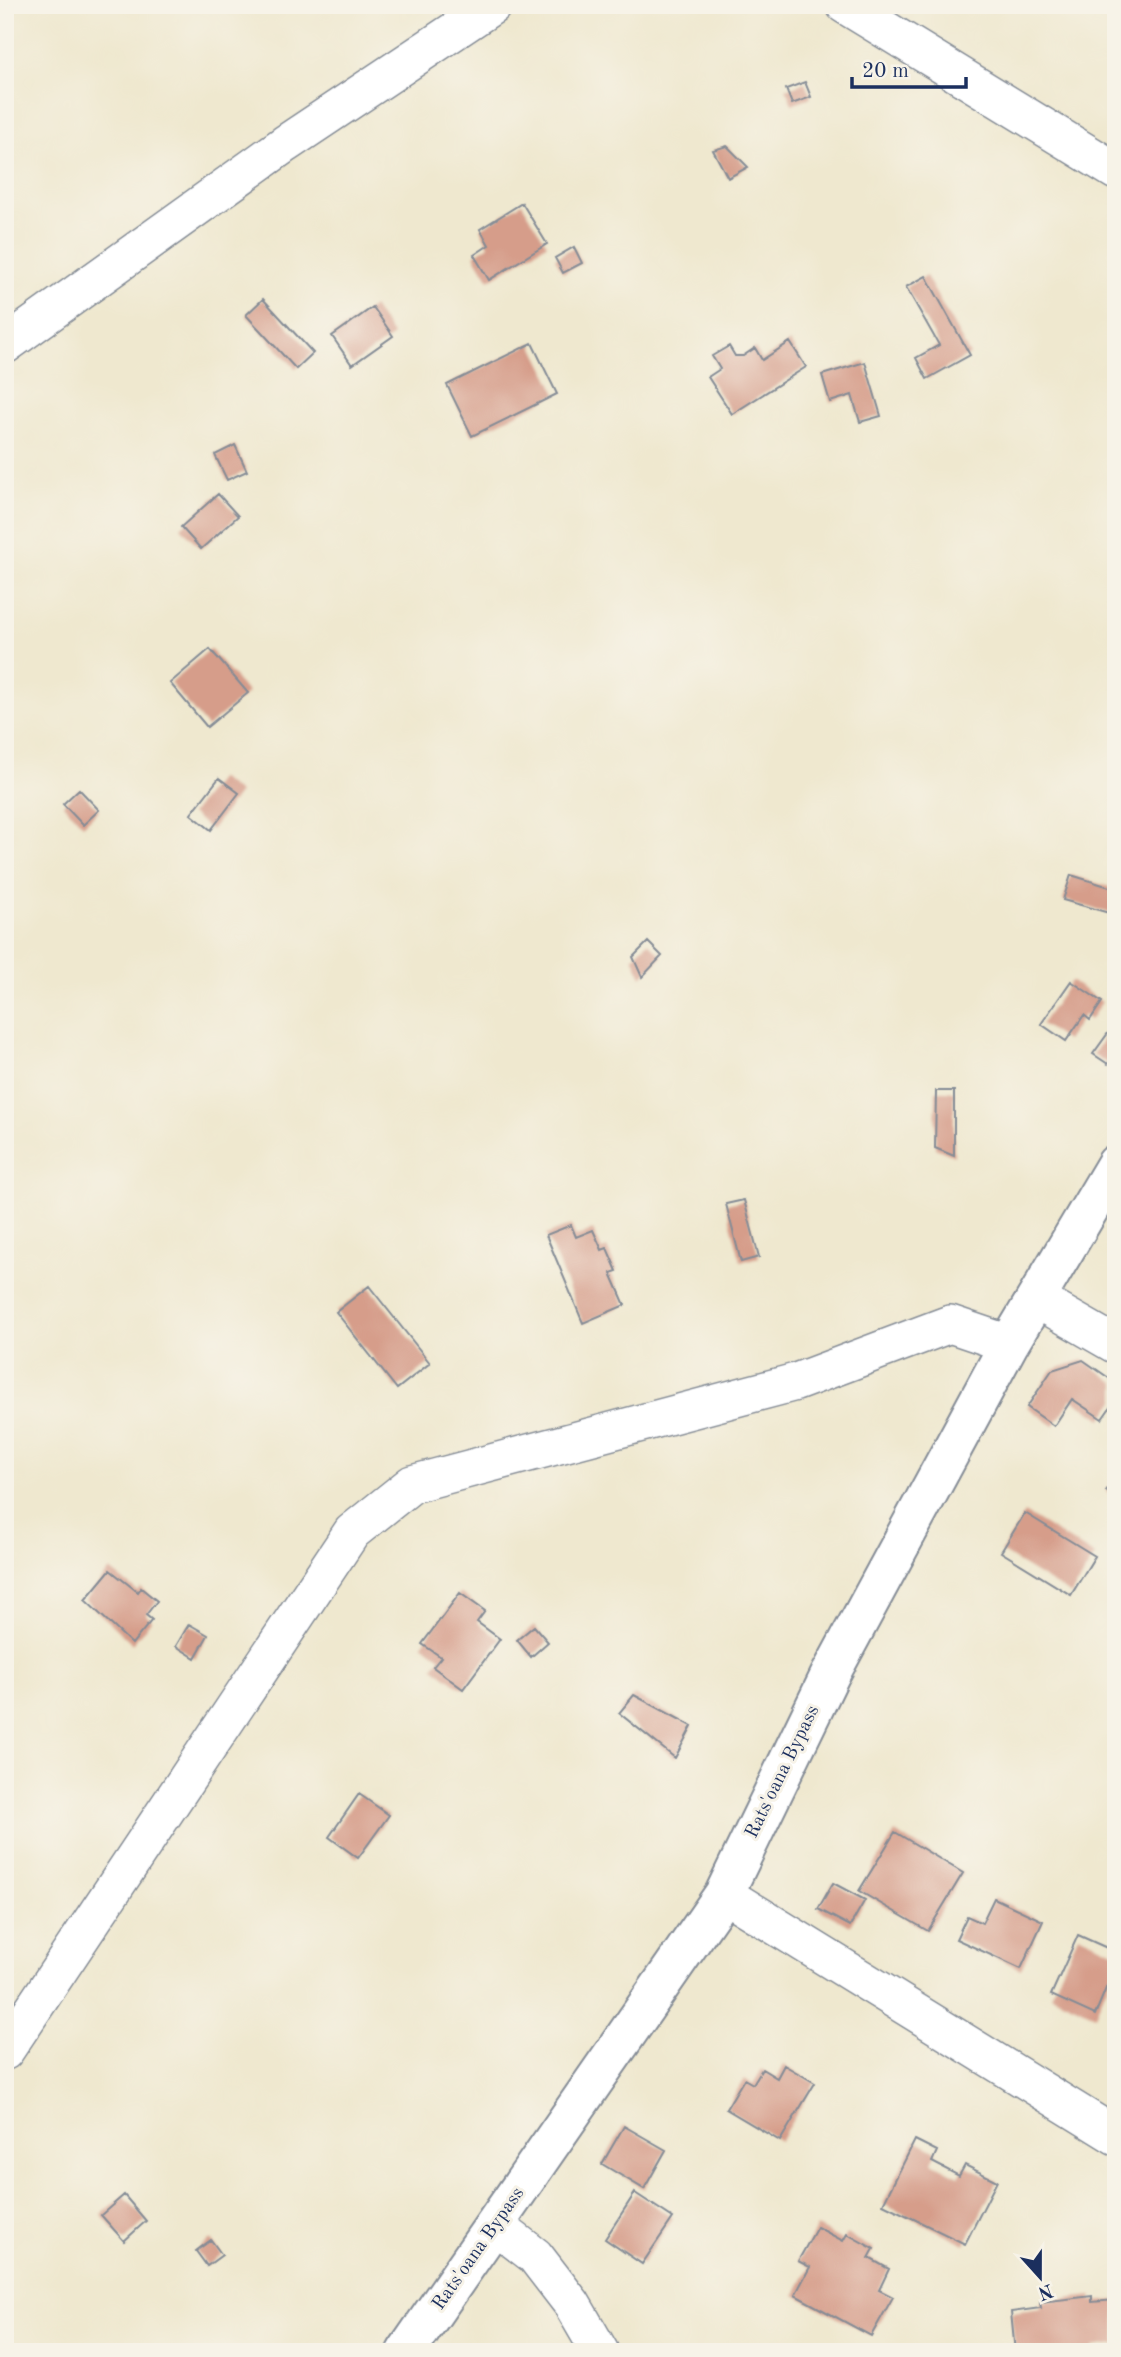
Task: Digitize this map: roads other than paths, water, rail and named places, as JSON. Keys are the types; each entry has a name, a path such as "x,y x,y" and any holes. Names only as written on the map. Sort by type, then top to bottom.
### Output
{"street":[{"path":"5,345 285,144 492,5"},
{"path":"845,5 1116,171"},
{"name":"Rats'oana Bypass","path":"406,2352 724,1894 830,1675 1009,1344 1116,1164"},
{"path":"1036,1299 1116,1345"},
{"path":"5,2051 352,1532 412,1484 796,1382 950,1324 1009,1344"},
{"path":"724,1894 1116,2137"},
{"path":"496,2226 535,2256 572,2304 600,2352"}]}
